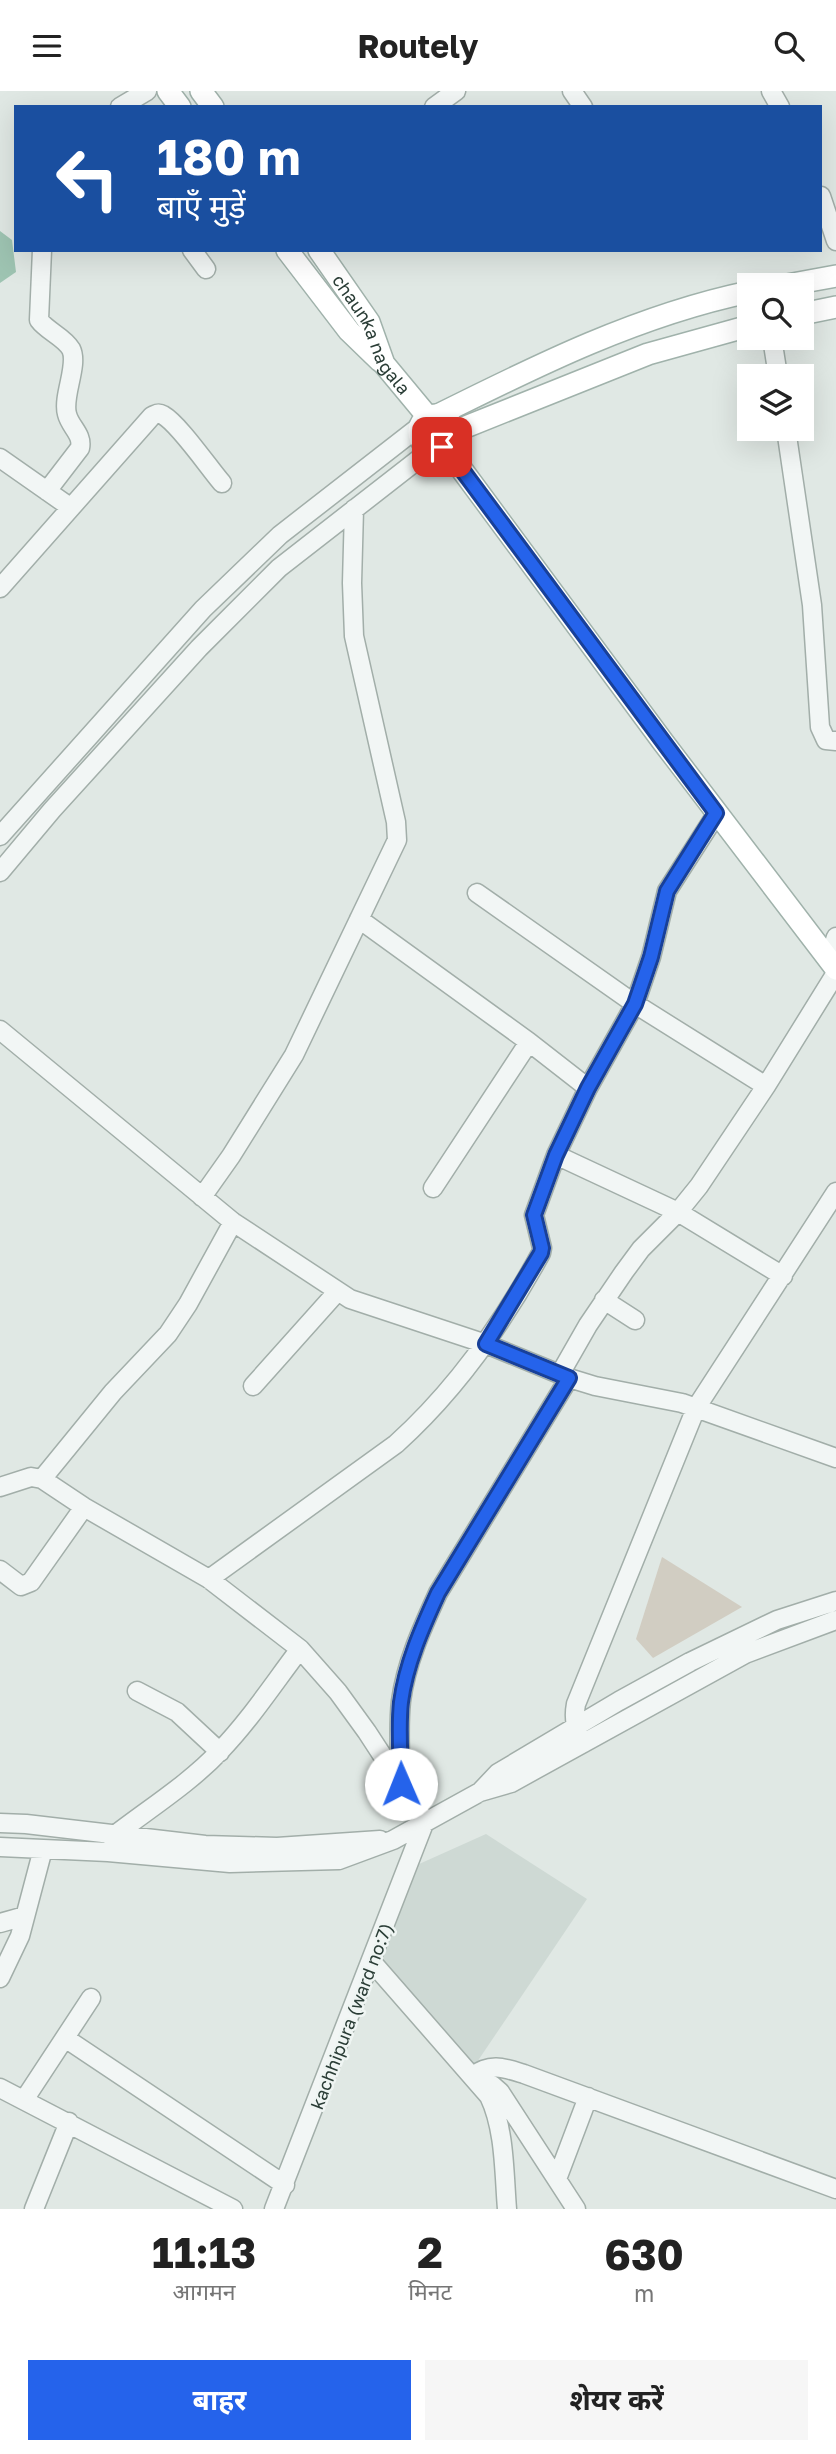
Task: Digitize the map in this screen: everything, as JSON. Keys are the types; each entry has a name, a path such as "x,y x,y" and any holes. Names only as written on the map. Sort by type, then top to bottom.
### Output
{"main road":[{"path":"289,252 348,331 384,364"},
{"name":"chaunka nagala","path":"320,252 369,322 384,364 429,419"},
{"path":"814,280 836,276"},
{"path":"737,295 643,322 549,360 429,419 421,440 442,442 648,354 737,329"},
{"path":"814,312 836,307"},
{"path":"429,419 450,423 442,442"},
{"path":"442,442 716,813 834,967"}],"street":[{"path":"123,105 147,91"},
{"path":"437,105 456,91"},
{"path":"822,199 836,241"},
{"path":"43,252 39,320 71,349 73,356 65,408 81,443 47,491"},
{"path":"193,252 206,269"},
{"path":"0,589 152,416 163,415 222,483"},
{"path":"0,836 203,609 280,535 429,419"},
{"path":"788,441 812,605 820,727 826,740 836,741"},
{"path":"0,872 52,810 199,648 279,568 442,442"},
{"path":"0,458 71,507"},
{"path":"202,1197 294,1055 395,847 397,834 353,628 354,509"},
{"path":"209,1579 396,1444 421,1421 486,1344 541,1253 534,1215 556,1155 588,1088 635,1004 651,957 667,891 716,813"},
{"path":"477,893 635,1004 766,1086"},
{"path":"359,919 588,1088"},
{"path":"401,1784 401,1701 412,1656 438,1593 565,1376 604,1300 641,1249 678,1212 699,1186 766,1086 834,967 836,937"},
{"path":"0,1030 233,1222 337,1292 358,1303 486,1344 565,1376 596,1386 682,1403 836,1458"},
{"path":"433,1188 529,1042"},
{"path":"556,1155 678,1212 783,1276"},
{"path":"580,1735 574,1719 576,1704 696,1408 836,1192"},
{"path":"42,1479 113,1392 168,1334 188,1304 233,1222"},
{"path":"253,1386 337,1292"},
{"path":"604,1300 635,1320"},
{"path":"0,1487 31,1477 42,1479 84,1507 209,1579 300,1649 338,1692 425,1821"},
{"path":"0,1570 21,1586 31,1582 84,1507"},
{"path":"0,1847 43,1849 112,1843 175,1843 277,1847 393,1840 480,1792 511,1783 580,1735 619,1701 751,1631 836,1601"},
{"path":"580,1735 745,1654 836,1620"},
{"path":"112,1843 220,1752 300,1649"},
{"path":"136,1691 177,1712 220,1752"},
{"name":"kachhipura (ward no:7)","path":"274,2209 425,1821"},
{"path":"0,1823 26,1824 112,1843"},
{"path":"0,1977 20,1936 43,1849"},
{"path":"0,1923 25,1916"},
{"path":"372,1962 476,2079 494,2106 507,2209"},
{"path":"24,2099 91,1998"},
{"path":"65,2038 285,2185"},
{"path":"476,2079 488,2067 502,2068 836,2189"},
{"path":"476,2079 492,2085 500,2092 576,2209"},
{"path":"0,2088 233,2209"},
{"path":"557,2179 588,2098"},
{"path":"34,2209 69,2122"}],"shaded area":[{"path":"0,231 12,240 16,272 0,283"},
{"path":"662,1557 742,1607 653,1658 636,1639"},
{"path":"486,1834 587,1899 471,2071 372,1962 408,1869"}],"route":[{"path":"401,1784 401,1701 406,1675 425,1620 438,1593 569,1378 486,1344 541,1253 534,1215 556,1155 588,1088 635,1004 651,957 667,891 716,813 454,459 442,447"}]}
